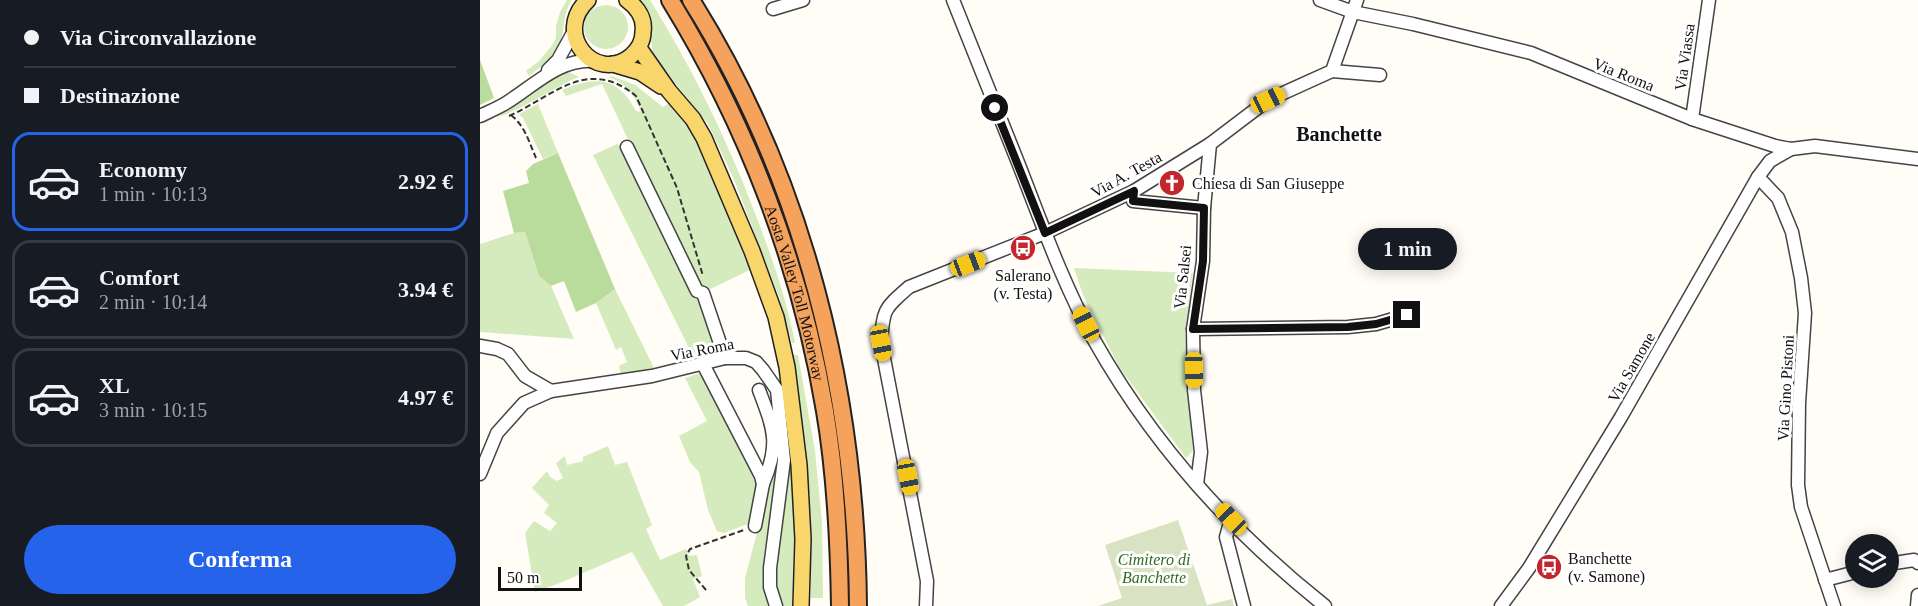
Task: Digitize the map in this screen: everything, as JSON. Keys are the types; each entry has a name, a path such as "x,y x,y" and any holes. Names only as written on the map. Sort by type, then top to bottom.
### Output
{"highway":[{"name":"Aosta Valley Toll Motorway","path":"670,0 701,52 747,146 794,278 816,365 830,448 836,502 840,606"},
{"name":"Aosta Valley Toll Motorway","path":"691,0 741,91 763,138 799,231 817,294 834,363 848,447 856,533 858,606"}],"main road":[{"path":"588,0 578,12 574,31 578,46 595,61 640,72 669,91"},
{"path":"613,64 626,60 639,48 643,37 643,24 637,9 627,0"},
{"path":"639,48 669,91 693,119 717,164 776,317 787,367 799,465 803,539 801,606"}],"street":[{"path":"773,9 803,0"},
{"path":"953,0 1045,233 1094,340 1133,403 1170,454 1269,558 1325,606"},
{"name":"Via Roma","path":"1320,0 1355,6 1413,24 1531,53 1692,119 1791,149 1815,146 1918,159"},
{"name":"Via Viassa","path":"1692,119 1709,0"},
{"path":"1355,6 1332,71 1380,75"},
{"path":"480,116 506,103 536,81 558,60 574,31"},
{"path":"536,81 570,63 582,60 595,61"},
{"name":"Via A. Testa","path":"926,606 928,595 925,572 881,343 883,315 892,302 909,287 1045,233 1134,191 1210,144 1268,100 1332,71"},
{"name":"Via Salsei","path":"1197,484 1201,452 1194,390 1193,329 1203,261 1204,208 1210,144"},
{"path":"627,147 696,291 704,293 725,358"},
{"name":"Via Samone","path":"1501,606 1529,568 1621,417 1758,177 1770,161 1791,149"},
{"name":"Via Gino Pistoni","path":"1758,177 1778,198 1792,232 1801,278 1805,313 1799,403 1798,485 1801,507 1834,606"},
{"path":"1134,191 1133,201 1204,208"},
{"path":"1193,329 1348,327 1376,324 1407,315"},
{"path":"480,346 508,354 525,376 551,391"},
{"name":"Via Roma","path":"480,474 497,433 524,404 551,391 652,376 725,358 747,358 756,362 777,390 784,460 770,568 770,587 776,606"},
{"path":"703,364 763,484"},
{"path":"524,404 525,376"},
{"path":"755,526 763,484 775,448 772,426 759,390"},
{"path":"1231,519 1226,537 1244,606"},
{"path":"1899,562 1914,560 1918,563"},
{"path":"1825,580 1845,575"},
{"path":"1917,606 1918,595"}],"path":[{"path":"511,115 523,127 536,158"},
{"path":"706,590 689,570 686,556 690,549 755,526"}],"green space":[{"path":"567,0 572,0 566,12 562,38 555,54 529,76 526,71 538,62 556,38 556,26 560,12"},
{"path":"639,0 650,0 679,50 719,128 771,258 787,308 795,343 792,343 780,299 733,177 708,124 653,55 648,18"},
{"path":"606,5 615,6 622,11 627,18 627,36 622,43 615,48 606,49 597,48 590,43 585,36 584,27 585,18 590,11 597,6"},
{"path":"480,60 494,98 480,105"},
{"path":"567,71 579,77 510,113 493,117 516,105"},
{"path":"612,76 635,85 663,107 671,102 699,142 750,270 706,291 698,288 602,84 566,96 562,90 586,82 605,82 621,91 636,111 641,112 629,90 608,77"},
{"path":"538,104 558,153 543,159 519,114"},
{"path":"617,144 621,146 701,295 721,351 694,358 593,155"},
{"path":"558,153 615,289 596,303 576,312 564,281 551,286 539,276 525,232 514,233 503,191 529,183 526,171 533,164"},
{"path":"525,232 539,276 551,286 574,339 480,332 480,244 514,233"},
{"path":"1074,268 1193,273 1185,332 1193,451 1186,458 1119,367 1083,295"},
{"path":"615,289 654,368 621,374 619,366 627,362 621,347 616,350 596,303"},
{"path":"793,355 798,355 815,451 822,523 823,598 811,598 811,524 807,460"},
{"path":"700,373 710,382 761,487 750,523 724,533 717,531 708,510 699,472 690,462 679,436 707,421 685,378"},
{"path":"608,446 615,465 627,462 652,525 646,529 660,560 686,549 689,556 697,555 702,576 693,579 700,597 684,606 663,606 632,552 535,592 525,533 534,521 550,531 557,523 544,513 549,505 532,488 547,471 550,477 557,481 563,478 556,463 565,456 567,465 583,461 583,457"},
{"path":"778,454 779,465 764,553 762,583 768,606 748,606 745,598 745,578"},
{"path":"790,461 795,506 792,606 783,606 776,591 775,578"},
{"name":"Cimitero di Banchette","path":"1178,520 1207,605 1232,599 1234,606 1098,606 1122,598 1105,545"}],"place":[{"name":"Chiesa di San Giuseppe","path":"1172,183"},
{"name":"Salerano (v. Testa)","path":"1023,248"},
{"name":"Banchette (v. Samone)","path":"1549,567"}],"district":[{"name":"Banchette","path":"1339,134"}],"route":[{"path":"995,108 1045,233 1134,191 1133,201 1204,208 1203,261 1193,329 1348,327 1376,324 1407,315"}]}
